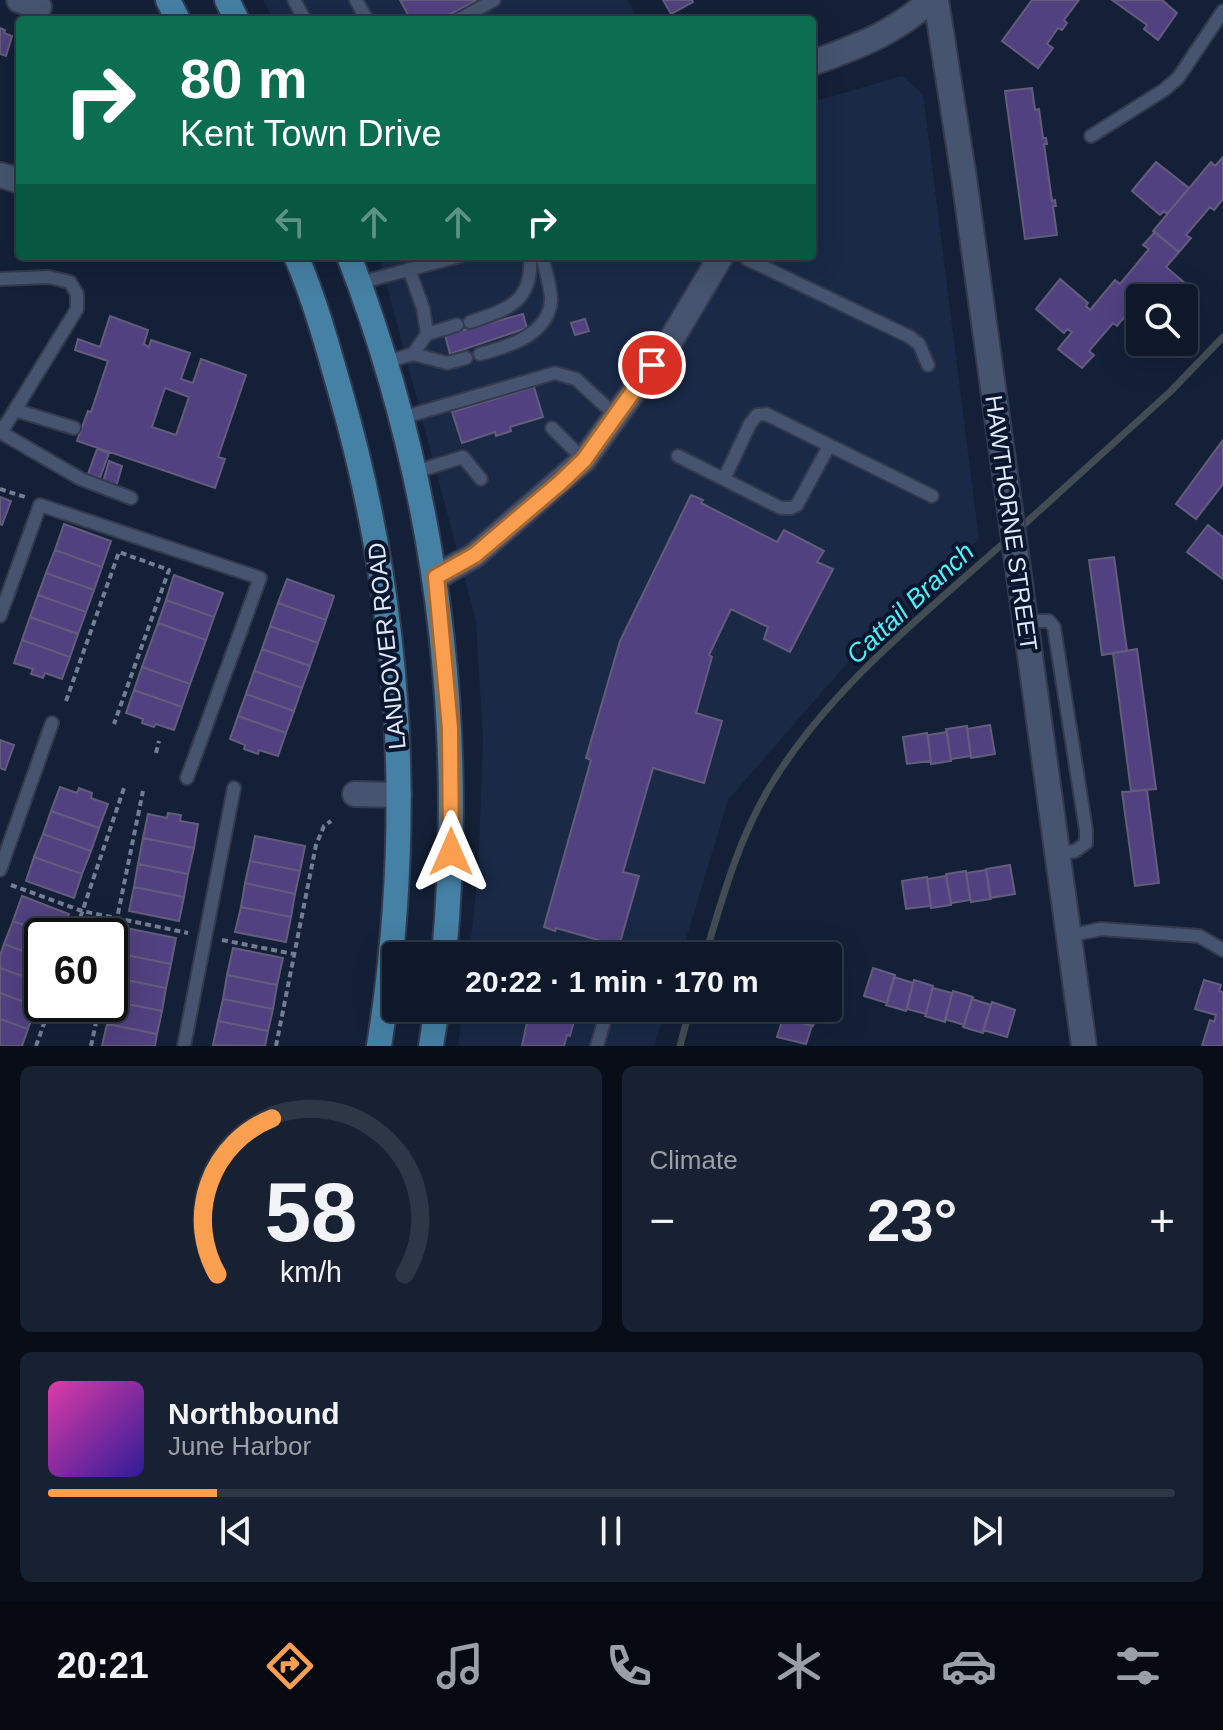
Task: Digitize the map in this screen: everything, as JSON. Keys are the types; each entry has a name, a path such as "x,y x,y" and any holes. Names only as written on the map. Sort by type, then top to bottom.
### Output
{"main road":[{"name":"LANDOVER ROAD","path":"297,260 347,412 377,542 393,660 399,795 394,931 379,1046"},
{"path":"350,260 386,362 415,472 436,577 451,770 450,878 445,942"},
{"path":"431,1046 435,1022"}],"street":[{"path":"816,61 880,37 910,19 933,0"},
{"name":"HAWTHORNE STREET","path":"933,0 964,178 1055,854 1084,1046"},
{"path":"436,577 475,555 584,460 671,340 719,260"},
{"path":"355,794 399,795"}],"lane":[{"path":"465,16 494,0"},
{"path":"1091,136 1178,78 1223,11"},
{"path":"359,283 444,260"},
{"path":"413,354 427,334 499,312 522,297 531,277 530,260"},
{"path":"480,354 509,347 540,328 551,301 543,260"},
{"path":"749,260 910,337 919,344 928,365"},
{"path":"409,269 423,308 427,334"},
{"path":"0,279 49,277 70,282 77,294 77,309 2,428 81,479 131,498"},
{"path":"386,362 413,354 447,363 466,358"},
{"path":"401,418 555,373 576,379 615,415"},
{"path":"15,410 74,428"},
{"path":"724,479 750,424 757,415 766,414 932,496"},
{"path":"552,428 584,460"},
{"path":"678,456 781,508 791,508 797,505 829,446"},
{"path":"415,472 463,457 481,479"},
{"path":"0,616 40,505 260,578 187,778"},
{"path":"1025,621 1049,621 1054,627 1086,830 1086,843 1075,851 1055,854"},
{"path":"0,870 52,723"},
{"path":"184,1046 234,788"},
{"path":"1067,936 1101,929 1199,936 1223,950"},
{"path":"597,1046 604,1022"}],"path":[{"path":"0,489 40,505"},
{"path":"66,701 119,552 169,570 114,724"},
{"path":"156,753 159,741"},
{"path":"80,918 125,785"},
{"path":"11,885 82,911 117,918 143,791"},
{"path":"276,1046 316,845 324,826 331,821"},
{"path":"128,920 195,934"},
{"path":"220,939 294,954"},
{"path":"36,1046 45,1022"},
{"path":"91,1046 96,1022"}],"shaded area":[{"path":"263,0 628,0 636,16 272,16"},
{"path":"902,76 923,94 979,539 856,653 728,800 685,942 471,942 478,873 483,740 476,622 380,260 816,260 816,101"},
{"path":"461,1022 662,1022 654,1046 458,1046"}],"building":[{"path":"400,0 477,0 447,16 409,16"},
{"path":"663,0 692,0 693,2 671,14"},
{"path":"1032,0 1079,0 1064,20 1067,23 1062,30 1058,28 1047,44 1053,48 1038,68 1002,41"},
{"path":"1112,0 1162,0 1177,13 1158,40 1144,29 1147,25"},
{"path":"0,28 12,36 6,56 0,54"},
{"path":"1032,88 1035,110 1039,109 1043,138 1046,138 1047,144 1044,144 1052,201 1055,200 1056,206 1053,206 1057,235 1025,239 1005,91"},
{"path":"1223,157 1223,199 1214,210 1210,207 1186,235 1191,238 1179,252 1153,231 1211,162 1215,166"},
{"path":"1156,162 1189,188 1167,214 1164,211 1160,215 1132,191"},
{"path":"1155,232 1179,252 1166,267 1186,284 1126,284 1126,315 1117,326 1113,323 1089,351 1094,355 1082,368 1058,349 1072,332 1067,329 1064,333 1036,309 1060,279 1088,303 1086,306 1090,310 1115,280 1120,284 1149,249 1143,245"},
{"path":"523,314 527,328 450,354 445,335"},
{"path":"110,316 148,330 144,344 149,347 151,340 190,353 181,379 193,383 201,359 246,375 218,457 225,459 215,488 77,441 88,411 91,412 108,361 75,350 78,339 100,347","holes":["165,388 189,397 176,435 152,427"]},
{"path":"585,319 589,331 575,335 571,323"},
{"path":"534,387 543,417 510,427 511,431 496,436 495,432 462,443 452,412"},
{"path":"1223,440 1223,484 1196,519 1176,504"},
{"path":"97,449 109,453 100,478 88,474"},
{"path":"109,461 122,466 116,487 103,482"},
{"path":"691,495 777,542 784,530 824,551 817,562 833,569 790,652 764,639 768,627 731,609 709,655 712,657 696,713 722,721 704,783 653,768 623,872 639,876 620,942 605,942 544,927 591,760 586,758 620,641"},
{"path":"0,497 11,501 2,525 0,524"},
{"path":"64,524 111,541 102,567 55,550"},
{"path":"1208,525 1223,537 1223,579 1187,552"},
{"path":"55,550 102,567 94,590 46,573"},
{"path":"1114,557 1127,651 1102,655 1089,560"},
{"path":"46,573 94,590 86,612 38,595"},
{"path":"174,575 223,593 214,617 166,600"},
{"path":"287,579 334,596 326,620 278,603"},
{"path":"38,595 86,612 78,634 30,617"},
{"path":"166,600 214,617 206,640 158,623"},
{"path":"278,603 326,620 318,643 270,626"},
{"path":"30,617 78,634 70,657 22,640"},
{"path":"158,623 206,640 190,684 142,667"},
{"path":"270,626 318,643 310,666 262,649"},
{"path":"22,640 70,657 62,679 45,673 43,678 31,674 33,669 14,663"},
{"path":"262,649 310,666 302,688 254,671"},
{"path":"1137,649 1156,789 1131,791 1113,653"},
{"path":"142,667 190,684 182,707 134,690"},
{"path":"254,671 302,688 294,711 246,694"},
{"path":"134,690 182,707 174,730 142,723 143,719 126,713"},
{"path":"246,694 294,711 286,733 238,716"},
{"path":"238,716 286,733 278,756 259,750 258,754 230,739"},
{"path":"990,725 995,754 971,758 967,729"},
{"path":"967,726 971,756 951,759 946,729"},
{"path":"947,732 951,761 931,764 928,735"},
{"path":"927,733 931,761 907,764 903,737"},
{"path":"0,740 14,745 5,770 0,768"},
{"path":"60,787 77,793 79,788 92,793 91,798 108,804 99,828 51,811"},
{"path":"1147,790 1159,883 1135,886 1122,792"},
{"path":"51,811 99,828 91,851 43,834"},
{"path":"168,813 181,815 180,821 198,824 194,848 143,838 148,814 167,818"},
{"path":"43,834 91,851 82,874 34,857"},
{"path":"255,836 305,846 300,871 250,861"},
{"path":"143,838 194,848 188,874 138,864"},
{"path":"34,857 82,874 74,898 26,881"},
{"path":"250,861 300,871 295,894 245,883"},
{"path":"138,864 188,874 184,897 134,887"},
{"path":"1010,865 1015,894 990,898 986,869"},
{"path":"986,870 991,899 971,902 966,873"},
{"path":"966,871 970,900 951,903 946,874"},
{"path":"946,876 951,905 931,908 927,879"},
{"path":"927,877 931,906 906,909 902,881"},
{"path":"245,883 295,894 291,917 241,907"},
{"path":"134,887 184,897 179,921 129,911"},
{"path":"22,896 69,914 68,918 24,918 24,925 13,921"},
{"path":"241,907 291,917 286,942 235,932"},
{"path":"13,921 24,925 24,951 4,944"},
{"path":"128,928 176,938 171,964 128,955"},
{"path":"4,944 24,951 24,977 0,968"},
{"path":"233,948 283,958 277,985 227,975"},
{"path":"128,955 171,964 166,988 128,980"},
{"path":"0,968 24,977 24,1002 0,993"},
{"path":"873,968 895,975 887,1003 864,996"},
{"path":"227,975 277,985 273,1009 223,999"},
{"path":"894,977 913,983 906,1011 886,1005"},
{"path":"128,980 166,988 162,1011 128,1004"},
{"path":"914,980 933,986 926,1014 907,1009"},
{"path":"1204,980 1221,985 1223,1046 1202,1046 1210,1020 1214,1022 1216,1015 1195,1009"},
{"path":"933,988 952,993 945,1022 925,1016"},
{"path":"953,991 973,997 964,1025 945,1019"},
{"path":"0,993 24,1002 24,1022 30,1022 28,1029 0,1019"},
{"path":"223,999 273,1009 268,1031 218,1021"},
{"path":"972,999 991,1005 983,1033 963,1027"},
{"path":"992,1002 1015,1010 1007,1037 983,1030"},
{"path":"128,1004 162,1011 157,1034 107,1024 128,1022"},
{"path":"0,1019 28,1029 22,1046 0,1046"},
{"path":"218,1021 268,1031 265,1046 213,1045"},
{"path":"527,1022 574,1022 564,1046 522,1046"},
{"path":"782,1022 812,1026 806,1044 777,1037"},
{"path":"107,1024 157,1034 155,1046 102,1046"}],"waterway":[{"name":"Cattail Branch","path":"1018,530 1171,391 1223,337"},
{"name":"Cattail Branch","path":"709,942 751,822 798,745 883,651 1009,538"},
{"name":"Cattail Branch","path":"680,1046 686,1022"}],"route":[{"path":"451,852 450,728 436,577 475,555 584,460 652,365"}]}
